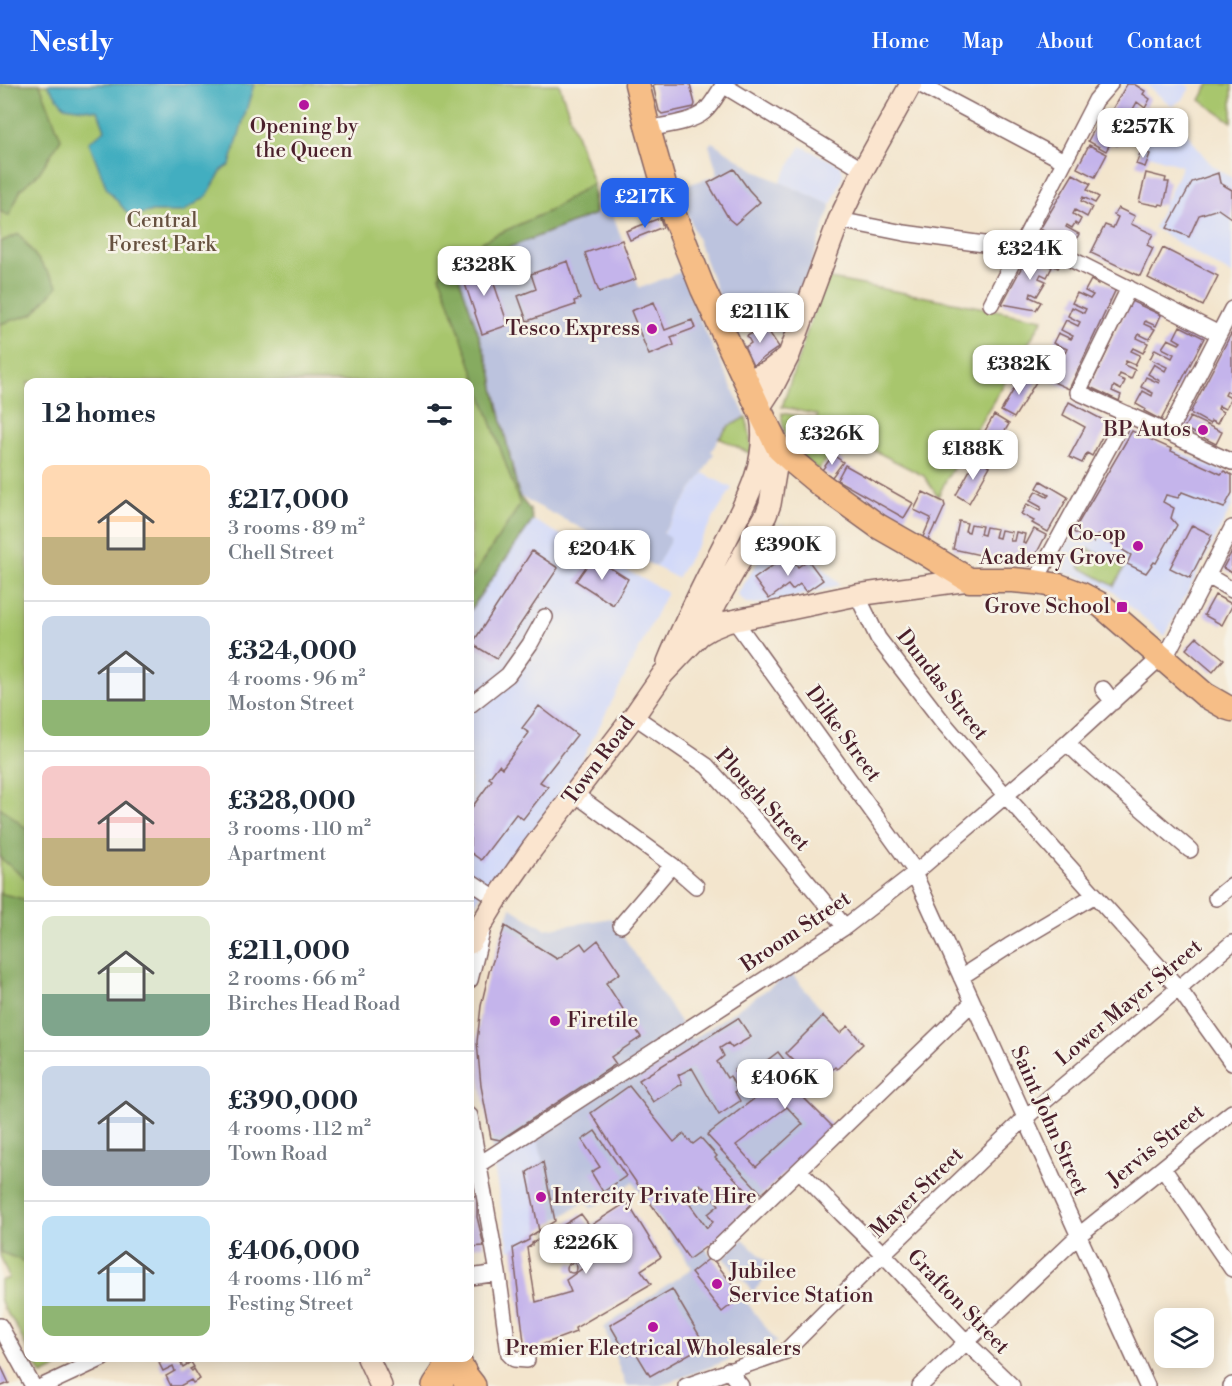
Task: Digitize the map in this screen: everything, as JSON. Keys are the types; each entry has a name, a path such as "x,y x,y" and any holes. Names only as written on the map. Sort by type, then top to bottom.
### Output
{"highway":[{"path":"436,1386 446,1371 447,1362"},
{"path":"457,1362 472,1386"}],"main road":[{"path":"637,84 669,203 703,289 783,458 878,526 969,580 1013,580 1059,586 1101,605 1205,695 1232,709"},
{"path":"700,635 709,595 759,465 763,446 760,411 789,355 839,220 863,170 911,84"},
{"path":"746,380 768,372 789,355"},
{"path":"755,479 783,458"},
{"path":"663,674 681,628 709,595 766,515 783,458"},
{"name":"Town Road","path":"474,936 492,907 663,674 700,635 710,628 758,615 857,595 969,580"},
{"path":"709,595 758,615"},
{"path":"370,1362 381,1386"}],"street":[{"path":"919,84 1064,161"},
{"path":"992,304 1096,100 1110,84"},
{"path":"648,129 701,114 724,85 863,170"},
{"path":"839,220 904,233 1024,243 1129,288 1219,334"},
{"path":"1129,288 1078,392 1232,462"},
{"path":"1168,433 1232,309"},
{"path":"1035,582 1127,414"},
{"name":"Broom Street","path":"478,1165 845,927 915,872 1068,743 1108,695 1137,680 1163,658 1232,528"},
{"path":"1208,576 1232,590"},
{"name":"Dundas Street","path":"857,595 878,638 942,721 1005,795 1179,989 1232,1063"},
{"path":"474,702 508,675 530,644 545,617"},
{"name":"Dilke Street","path":"735,621 915,872"},
{"name":"Plough Street","path":"634,716 707,766 760,825 845,927"},
{"path":"1068,743 1190,850"},
{"path":"575,794 672,865 696,886"},
{"path":"621,925 672,865"},
{"name":"Saint John Street","path":"915,872 1146,1386"},
{"path":"1216,898 1232,884"},
{"path":"474,886 492,907 474,967"},
{"path":"961,976 1095,895"},
{"name":"Lower Mayer Street","path":"1025,1119 1232,943"},
{"path":"713,1253 972,1003"},
{"name":"Jervis Street","path":"920,1386 1078,1236 1232,1112"},
{"name":"Mayer Street","path":"686,1386 786,1351 883,1254 1025,1119"},
{"path":"474,1140 498,1273 509,1354 514,1359 527,1360"},
{"path":"1162,1168 1232,1269"},
{"name":"Grafton Street","path":"799,1170 1012,1386"},
{"path":"474,1276 498,1273"},
{"path":"0,1326 33,1386"},
{"path":"43,1386 94,1362"},
{"path":"728,1370 741,1386"}],"shaded area":[{"path":"1145,84 1185,84 1190,88 1183,99 1172,106"},
{"path":"1169,108 1212,165 1232,178 1232,275 1154,228 1182,166 1137,151 1153,119"},
{"path":"712,142 758,172 831,205 787,334 770,329 759,318 732,331 678,188 718,175 709,145"},
{"path":"801,146 842,168 842,179 831,205 780,182"},
{"path":"609,208 639,288 681,272 698,316 746,417 729,426 719,438 703,473 663,533 671,539 656,567 519,496 492,374 456,268"},
{"name":"Co-op Academy Grove","path":"1132,431 1232,475 1232,506 1165,636 1110,589 1091,580 1061,572 1057,564"},
{"path":"703,473 732,488 677,578 656,567 671,539 663,534"},
{"path":"533,520 667,592 566,791 474,905 474,604"},
{"path":"782,524 840,585 772,603 747,604 737,595"},
{"path":"511,908 545,929 611,918 692,1040 791,973 840,1032 848,1026 863,1044 837,1069 834,1067 802,1096 833,1127 705,1248 777,1342 659,1386 626,1386 604,1327 692,1268 633,1182 591,1209 586,1201 555,1221 538,1140 494,1167 481,1086 477,1042 481,1006 489,972"},
{"path":"538,1139 555,1221 509,1251 494,1167"},
{"path":"743,1239 776,1270 753,1291 723,1258"}],"green space":[{"name":"Central Forest Park","path":"0,84 559,84 593,183 595,214 456,268 492,374 519,496 530,510 474,603 474,378 24,378 24,1342 0,1298 0,1281 9,1278 0,1255"},
{"path":"0,84 40,84 61,139 39,173 21,189 9,216 0,211"},
{"path":"1209,84 1232,84 1232,122 1200,100"},
{"path":"593,183 595,214 456,268 492,374 519,496 530,510 533,520 474,604 474,574 520,505 440,276 444,264 493,236 547,212"},
{"path":"19,234 58,286 33,314 0,324 0,242"},
{"path":"825,278 1043,319 947,478 938,497 924,476 840,433 813,424 806,436 833,451 818,470 788,440 782,424 782,413 816,419 818,415 782,407"},
{"path":"746,417 751,454 719,438 729,426"},
{"path":"1089,549 1124,568 1114,586 1079,567"},
{"path":"0,807 24,827 24,877 0,858"},
{"path":"0,891 3,894 24,899 24,1261 0,1252"},
{"path":"34,1362 70,1362 42,1375"}],"water":[{"path":"47,84 254,84 230,165 222,170 207,196 183,212 150,212 130,216 107,189 89,142 105,130 98,111 64,106"}],"building":[{"path":"690,84 694,107 662,114 659,111 653,85"},
{"path":"1127,84 1134,84 1145,91 1143,94 1150,99 1145,108 1137,102 1125,124 1131,128 1127,136 1118,129 1115,133 1122,137 1117,145 1111,142 1106,151 1088,141 1103,113 1109,115"},
{"path":"1089,145 1107,154 1095,177 1077,168"},
{"path":"1141,151 1150,154 1145,167 1136,164"},
{"path":"734,169 760,202 735,224 729,219 708,183"},
{"path":"1146,173 1166,178 1165,182 1169,182 1164,205 1139,202"},
{"path":"1218,173 1220,183 1232,190 1231,218 1218,209 1199,215 1189,237 1167,228 1192,182"},
{"path":"1073,174 1091,184 1087,190 1099,197 1095,203 1083,197 1081,201 1092,207 1087,217 1075,210 1073,214 1081,219 1078,225 1075,223 1072,228 1067,225 1066,227 1079,234 1072,247 1040,229"},
{"path":"650,190 653,198 619,210 617,202"},
{"path":"1118,208 1135,216 1131,224 1153,234 1147,245 1153,248 1140,276 1091,253 1105,225 1113,228 1118,217 1114,215"},
{"path":"660,218 663,227 630,240 626,231"},
{"path":"622,240 636,279 599,292 585,253"},
{"path":"1032,248 1061,263 1058,268 1047,262 1046,264 1052,267 1047,277 1041,274 1039,278 1046,281 1037,296 1031,293 1030,297 1041,302 1036,310 1002,304"},
{"path":"1163,248 1218,276 1203,306 1148,278"},
{"path":"486,260 508,325 482,334 460,269"},
{"path":"568,261 580,299 574,301 575,305 527,321 518,296 536,289 531,274"},
{"path":"1091,280 1098,284 1099,280 1116,289 1069,389 1051,381 1054,376 1049,373 1053,366 1058,368 1061,361 1048,356 1053,347 1065,353 1067,349 1053,343 1058,333 1071,339 1073,336 1061,330 1066,320 1078,326 1080,322 1068,316 1072,307 1084,313 1086,309 1072,303 1077,293 1090,299 1093,295 1085,291"},
{"path":"1131,301 1161,315 1156,326 1145,321 1144,324 1155,329 1149,339 1139,334 1137,338 1148,343 1143,353 1133,348 1131,351 1140,355 1135,365 1126,361 1124,365 1135,370 1131,379 1120,374 1118,378 1125,381 1121,390 1114,386 1112,391 1121,395 1119,401 1090,387"},
{"name":"Tesco Express","path":"654,302 665,330 692,320 695,328 671,337 674,345 649,355 631,311"},
{"path":"760,318 779,347 752,366 741,350 751,343 747,336 760,329 755,320"},
{"path":"1180,326 1204,338 1161,420 1136,404 1143,391 1152,396 1153,393 1141,387 1146,377 1159,383 1160,381 1148,374 1154,364 1165,371 1167,367 1150,359 1155,349 1172,358 1174,354 1162,348 1168,339 1179,344 1181,342 1174,338"},
{"path":"1232,332 1232,394 1227,391 1225,395 1231,398 1225,409 1219,406 1218,409 1223,412 1217,424 1211,421 1210,424 1190,413"},
{"path":"1023,374 1036,382 1014,418 1001,411"},
{"path":"1069,402 1109,423 1092,456 1087,453 1082,463 1069,457 1085,427 1063,415"},
{"path":"994,415 1009,424 988,460 973,452"},
{"name":"BP Autos","path":"1190,417 1222,432 1216,444 1184,428"},
{"path":"1132,431 1221,474 1224,471 1232,475 1232,493 1224,508 1182,492 1178,498 1166,495 1163,502 1174,508 1171,518 1177,525 1156,563 1154,562 1146,573 1127,564 1131,555 1098,535 1094,542 1073,532"},
{"path":"833,455 843,462 832,477 822,470"},
{"path":"976,459 990,466 969,503 956,495"},
{"path":"845,465 913,503 904,518 837,480"},
{"path":"1041,481 1068,497 1048,532 1021,514 1027,504 1040,511 1041,507 1030,501 1036,491 1047,497 1049,495 1037,488"},
{"path":"923,492 944,502 945,506 928,540 923,537 931,518 914,510"},
{"path":"959,521 967,523 965,531 969,532 971,524 982,526 980,534 984,535 986,527 997,529 995,537 999,538 1001,530 1012,532 1010,541 1014,541 1016,532 1025,534 1023,543 1026,544 1034,529 1046,535 1030,566 953,549"},
{"path":"1192,525 1212,535 1190,578 1170,568"},
{"path":"532,551 558,568 497,659 474,645 474,641"},
{"path":"1232,551 1232,573 1223,568"},
{"path":"789,554 798,567 808,560 823,580 806,592 800,584 792,590 788,585 769,599 754,579"},
{"path":"593,557 628,579 613,605 576,581"},
{"path":"1215,595 1232,604 1222,625 1204,615"},
{"path":"1197,637 1224,659 1213,672 1186,649"},
{"path":"539,706 577,735 540,782 548,787 523,819 516,814 481,860 474,855 474,805 492,780 489,778 499,765 502,768 529,733 522,728"},
{"name":"Firetile","path":"505,926 557,959 581,943 586,950 598,940 620,973 606,983 641,1037 611,1057 616,1064 500,1140 491,1138 481,1086 477,1042 481,1006 489,972"},
{"path":"823,1016 840,1033 848,1026 863,1044 837,1069 835,1067 802,1096 833,1127 762,1194 707,1135 798,1065 786,1053","holes":["787,1107 803,1124 756,1167 736,1145"]},
{"path":"738,1018 751,1037 732,1048 728,1043 720,1048 724,1056 717,1062 727,1078 730,1076 740,1101 719,1115 692,1068 678,1075 682,1084 653,1102 639,1080"},
{"path":"778,1052 789,1066 751,1094 734,1071 746,1062 753,1071"},
{"path":"629,1086 674,1142 683,1134 693,1144 701,1138 717,1156 715,1158 756,1200 714,1241 689,1259 591,1113","holes":["700,1184 719,1205 708,1214 713,1222 707,1228 683,1195"]},
{"path":"595,1131 626,1176 603,1192 591,1172 600,1167 582,1140"},
{"name":"Intercity Private Hire","path":"543,1162 555,1221 539,1231 527,1172"},
{"path":"474,1196 477,1196 477,1217 484,1246 474,1247"},
{"path":"627,1202 661,1257 641,1270 651,1284 575,1328 576,1332 525,1351 513,1248 529,1240 529,1237 540,1230 542,1238 527,1248 536,1302 571,1292 566,1280 583,1268 557,1229 581,1214 590,1226"},
{"name":"Jubilee Service Station","path":"711,1257 742,1296 722,1312 691,1273"},
{"path":"572,1263 576,1264 576,1272 572,1273 568,1272 567,1268 568,1264"},
{"path":"672,1289 705,1345 650,1376 635,1351 628,1356 610,1325"},
{"path":"180,1362 183,1367 191,1362 194,1367 190,1369 192,1371 194,1369 200,1379 193,1383 191,1380 180,1386 171,1386 166,1376 175,1371 173,1366 163,1371 159,1363"},
{"path":"0,1364 9,1383 2,1386 0,1386"}],"place":[{"name":"Opening by the Queen","path":"304,105"},
{"name":"Tesco Express","path":"652,329"},
{"name":"BP Autos","path":"1203,430"},
{"name":"Co-op Academy Grove","path":"1138,546"},
{"name":"Grove School","path":"1122,607"},
{"name":"Firetile","path":"555,1021"},
{"name":"Intercity Private Hire","path":"541,1197"},
{"name":"Jubilee Service Station","path":"717,1284"},
{"name":"Premier Electrical Wholesalers","path":"653,1327"}]}
